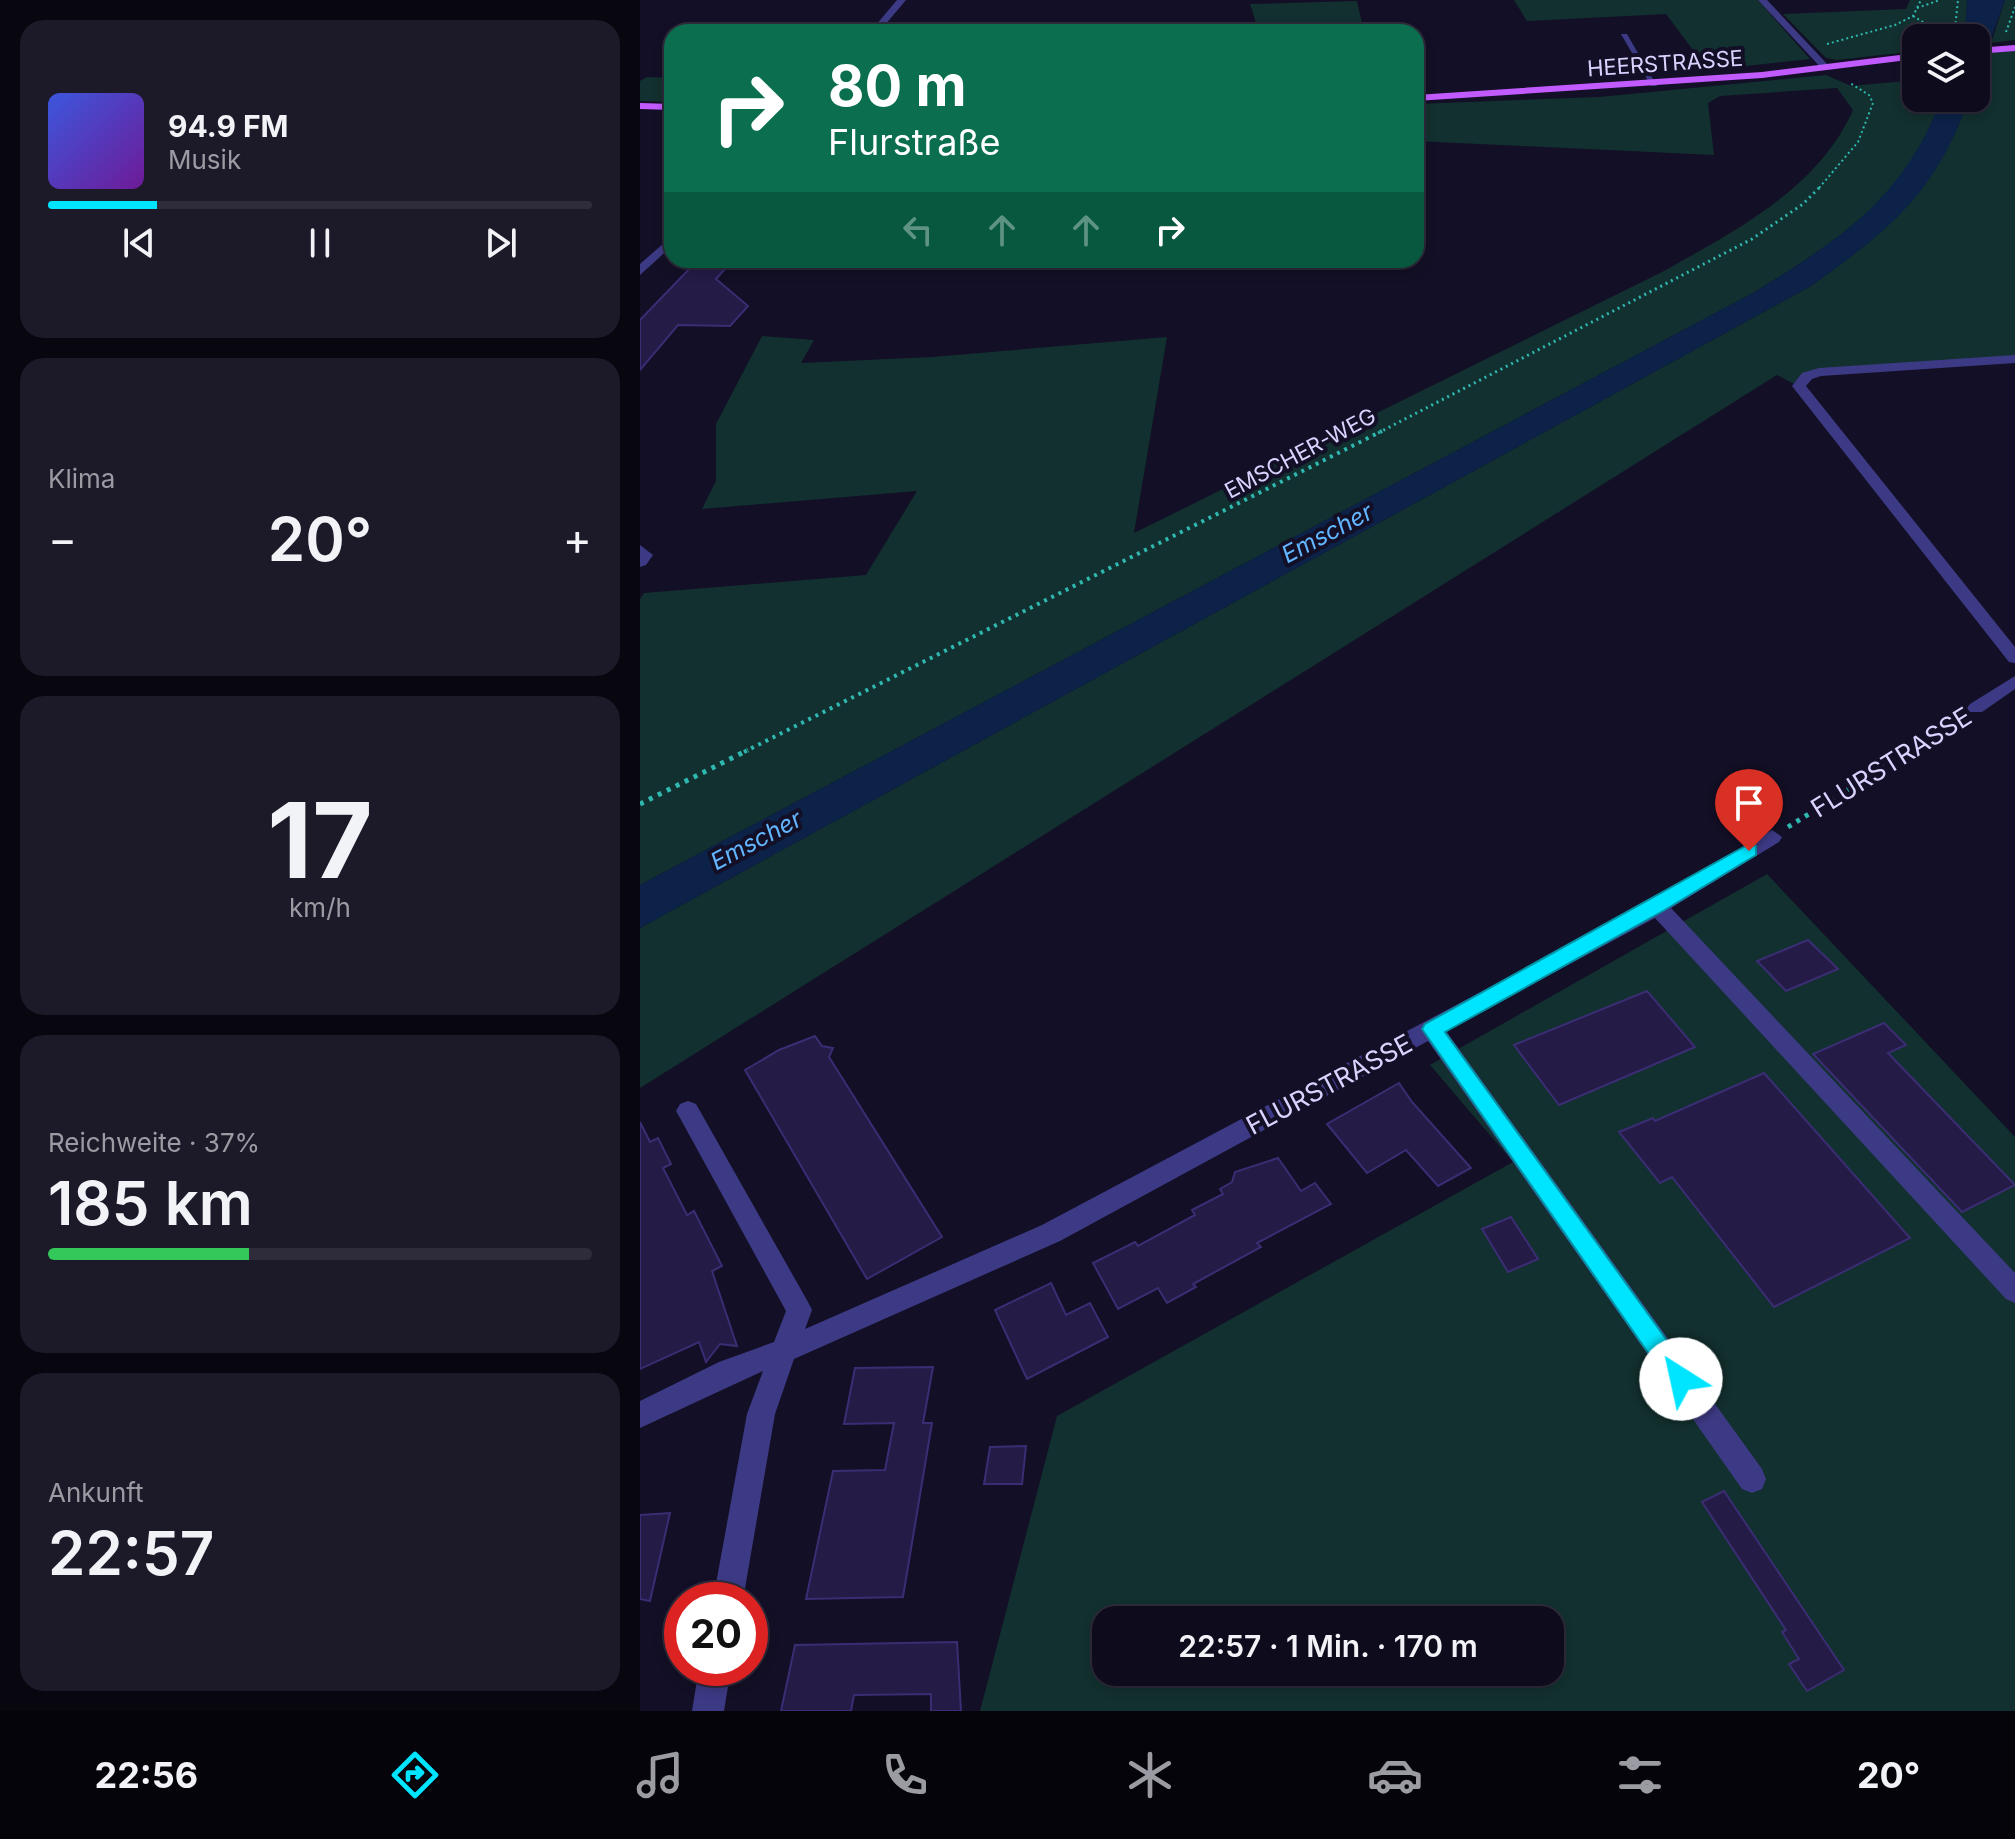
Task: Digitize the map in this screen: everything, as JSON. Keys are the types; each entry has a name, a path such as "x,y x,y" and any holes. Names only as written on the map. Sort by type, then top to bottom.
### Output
{"main road":[{"path":"1990,50 2015,48"},
{"name":"HEERSTRASSE","path":"1424,98 1654,84 1902,58"},
{"path":"640,106 664,107"}],"street":[{"path":"881,24 902,0"},
{"path":"1762,0 1826,68"},
{"path":"1624,36 1654,84"},
{"path":"640,271 664,247"},
{"path":"2015,359 1819,372 1807,376 1799,386 2015,658"},
{"path":"640,550 645,555 640,562"},
{"name":"FLURSTRASSE","path":"1976,708 2015,681"},
{"name":"FLURSTRASSE","path":"640,1415 729,1371 786,1350 1051,1233 1657,907 1772,837"},
{"path":"1657,907 2015,1291"},
{"path":"1432,1029 1752,1479"},
{"path":"688,1111 799,1310 761,1414 731,1582"},
{"path":"708,1711 712,1686"}],"path":[{"path":"1806,47 1895,25 1913,16 1921,0"},
{"path":"1917,8 1940,0"},
{"path":"1954,24 1958,0"},
{"path":"1913,16 1927,24"},
{"name":"EMSCHER-WEG","path":"640,804 1329,458 1348,445 1752,239 1803,204 1838,170 1858,142 1872,99 1826,68"},
{"name":"FLURSTRASSE","path":"1772,837 1976,708"}],"green space":[{"path":"1514,0 1758,0 1810,59 1708,70 1666,14 1527,21"},
{"path":"1910,0 1967,0 1966,24 1902,24 1902,53 1837,60 1826,58 1783,14 1906,9"},
{"path":"2005,0 2015,0 2015,40 1991,43"},
{"path":"1357,1 1362,24 1256,24 1250,4"},
{"path":"2015,50 2015,357 1818,371 1798,386 1777,375 640,1088 640,928 1811,286 1864,246 1907,206 1942,159 1963,112 1990,112 1990,51"},
{"path":"1826,75 1851,86 1902,81 1902,112 1936,112 1909,163 1889,190 1866,213 1814,254 1753,293 640,885 640,599 644,593 866,575 917,491 702,509 716,481 716,424 762,336 814,340 801,363 932,357 1167,337 1134,533 1664,271 1719,240 1797,185 1838,138 1853,110 1837,88 1720,96 1708,103 1714,155 1424,141 1424,104 1599,97"},
{"path":"647,77 664,78 664,102 640,101 640,81"},
{"path":"1767,874 2015,1137 2015,1711 980,1711 1057,1416 1513,1162 1430,1065"}],"water":[{"path":"1967,0 2005,0 1990,41 1990,24 1966,24"},
{"name":"Emscher","path":"1936,112 1963,112 1942,159 1908,206 1865,246 1811,286 640,928 640,885 1753,293 1814,254 1866,213 1888,190 1926,133"}],"building":[{"path":"690,268 726,268 716,279 748,306 730,326 678,325 640,370 640,320"},
{"path":"1808,940 1838,969 1786,991 1757,961"},
{"path":"1647,991 1695,1047 1559,1105 1514,1045"},
{"path":"1884,1023 1906,1045 1888,1053 2015,1185 1962,1212 1813,1054"},
{"path":"815,1036 822,1046 833,1048 829,1057 942,1237 867,1279 745,1070 779,1050"},
{"path":"1764,1073 1910,1238 1774,1307 1672,1177 1660,1183 1619,1132 1653,1118 1655,1121"},
{"path":"1399,1083 1471,1168 1438,1186 1406,1150 1367,1173 1327,1124"},
{"path":"640,1122 650,1142 658,1138 671,1164 663,1168 687,1215 694,1211 722,1266 712,1271 737,1346 720,1344 706,1362 699,1342 640,1369"},
{"path":"1278,1158 1301,1191 1315,1183 1331,1204 1257,1243 1261,1247 1193,1284 1196,1287 1167,1303 1158,1288 1118,1309 1093,1263 1135,1242 1138,1246 1195,1215 1192,1210 1223,1194 1220,1189 1232,1182 1235,1172"},
{"path":"1511,1217 1538,1259 1508,1272 1482,1229"},
{"path":"1051,1283 1066,1315 1090,1303 1108,1337 1027,1379 995,1310"},
{"path":"933,1367 923,1423 932,1423 903,1597 806,1599 833,1471 885,1470 894,1423 844,1424 855,1368"},
{"path":"1026,1446 1022,1484 984,1484 990,1447"},
{"path":"1724,1491 1844,1670 1807,1691 1789,1664 1799,1659 1782,1632 1786,1630 1702,1502"},
{"path":"670,1513 650,1601 640,1599 640,1515"},
{"path":"957,1642 961,1711 931,1711 931,1694 854,1695 851,1711 781,1711 795,1645"}],"route":[{"path":"1681,1379 1432,1029 1657,907 1749,851"}]}
